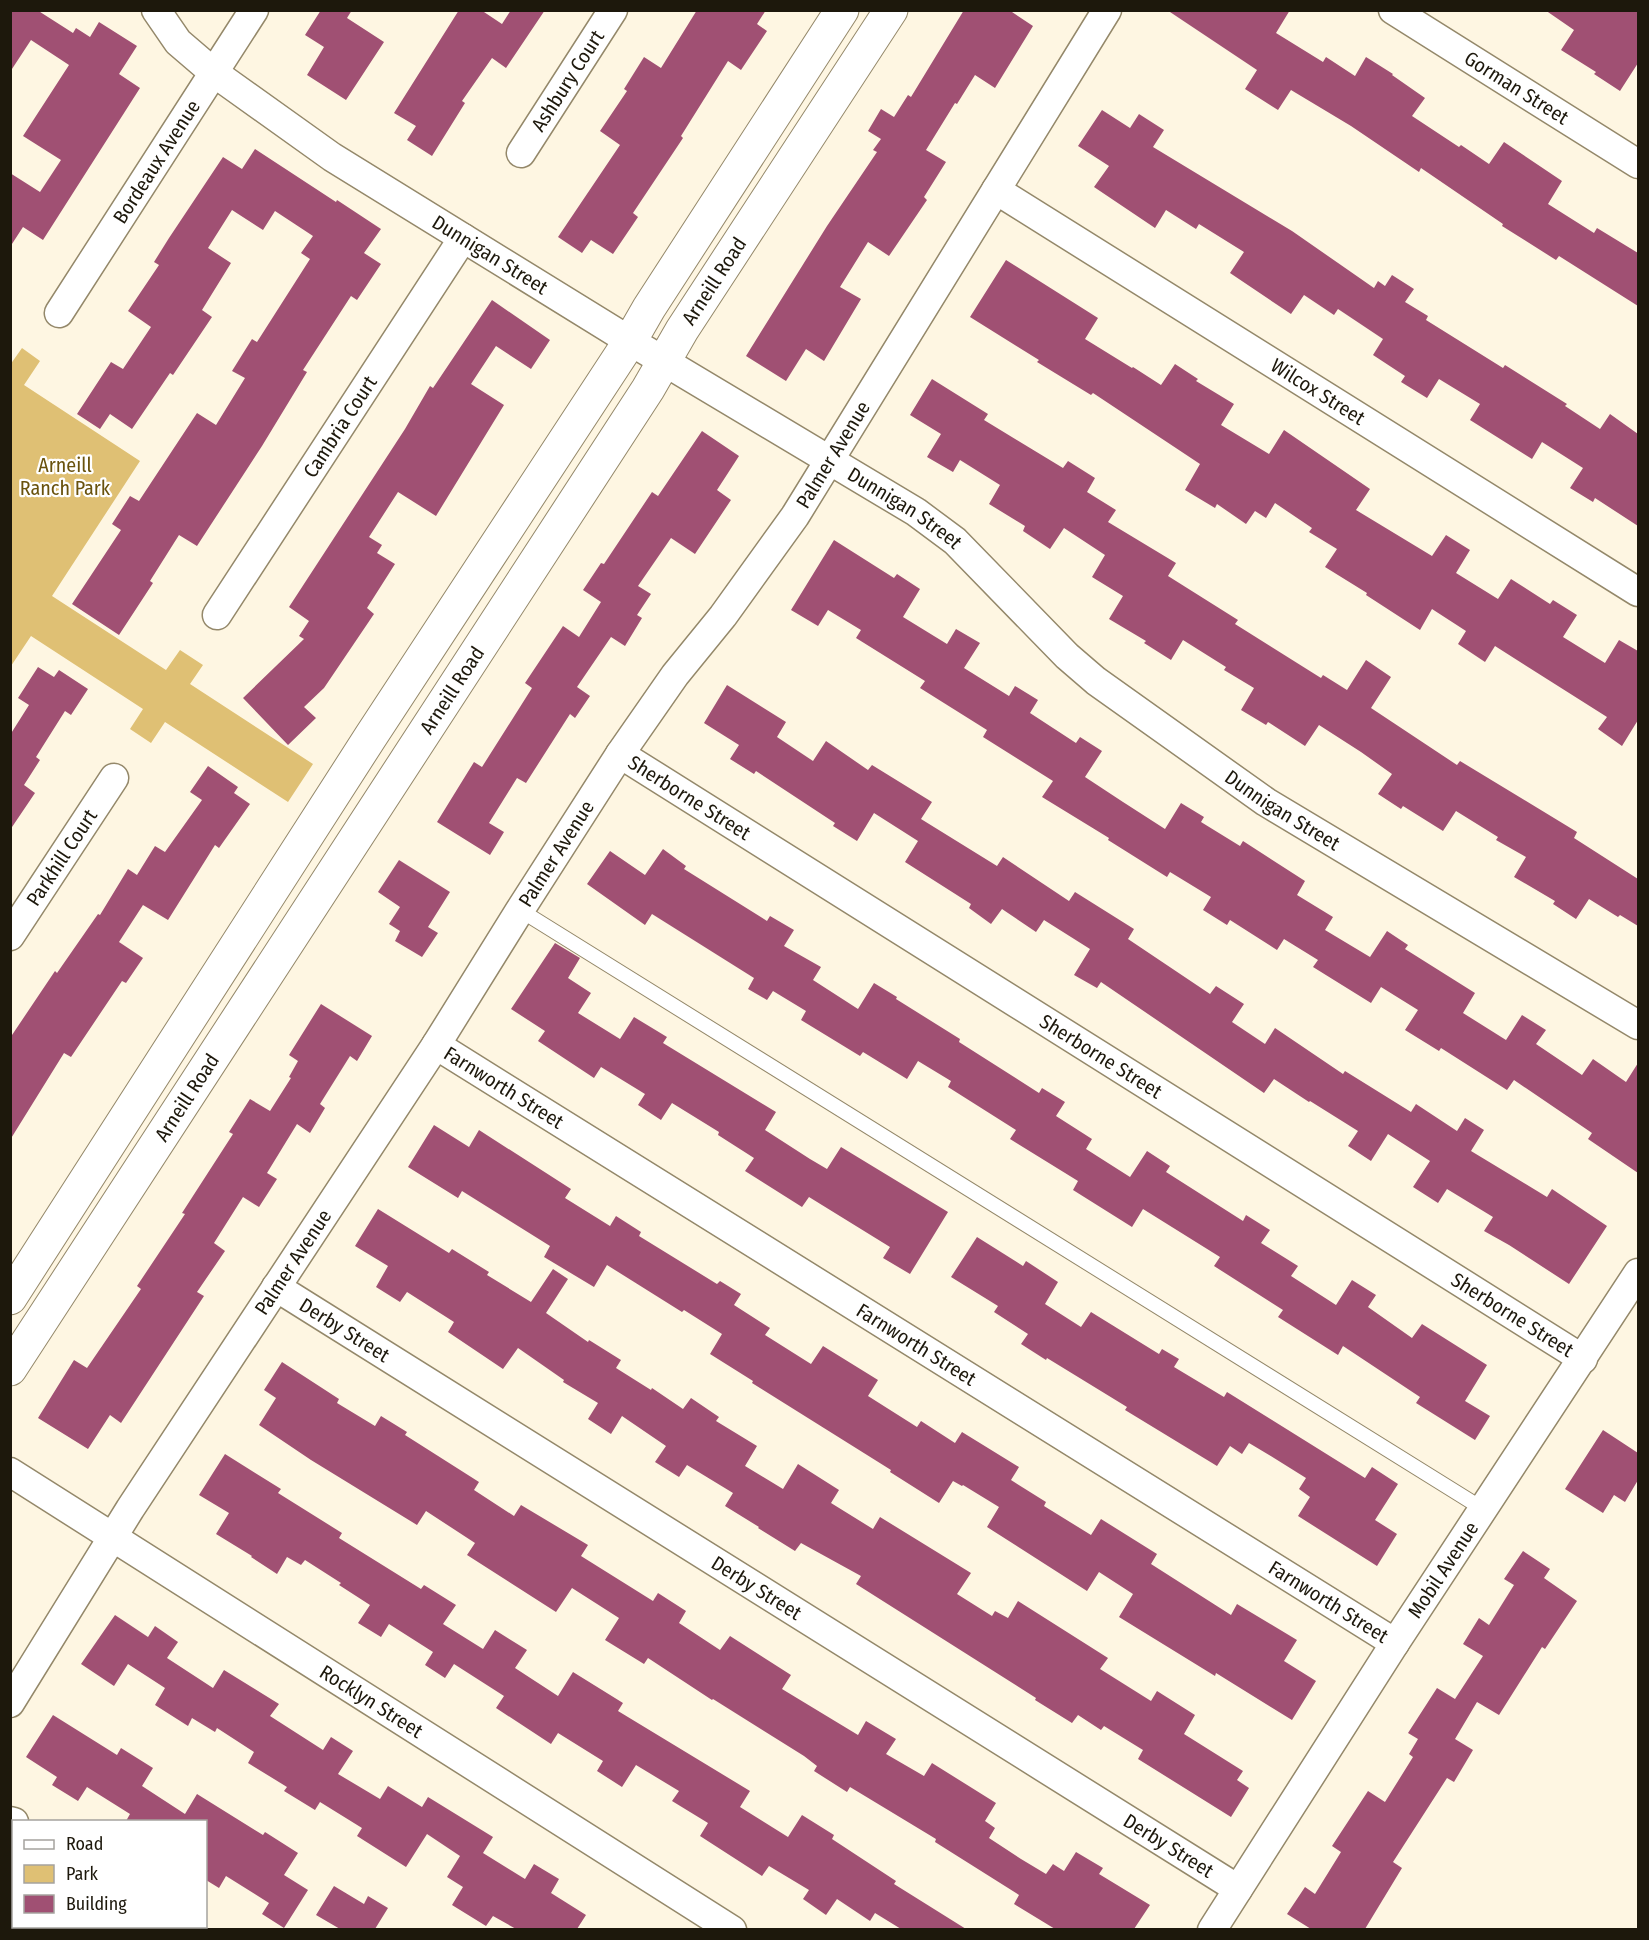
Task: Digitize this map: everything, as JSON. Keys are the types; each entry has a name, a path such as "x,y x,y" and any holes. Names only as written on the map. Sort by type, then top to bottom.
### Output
{"main road":[{"name":"Arneill Road","path":"10,1298 842,10"},
{"name":"Arneill Road","path":"10,1369 642,399 682,330 891,10"}],"street":[{"name":"Dunnigan Street","path":"156,10 178,42 213,72 332,157 916,513 955,541 1067,656 1096,681 1266,802 1638,1025"},
{"name":"Bordeaux Avenue","path":"58,314 254,10"},
{"name":"Ashbury Court","path":"521,153 613,10"},
{"name":"Palmer Avenue","path":"10,1703 130,1509 436,1045 620,754 675,675 723,616 795,516 1107,10"},
{"name":"Gorman Street","path":"1393,10 1638,164"},
{"name":"Wilcox Street","path":"996,190 1638,592"},
{"name":"Cambria Court","path":"217,615 463,238"},
{"name":"Sherborne Street","path":"620,754 1582,1359"},
{"name":"Parkhill Court","path":"10,936 114,778"},
{"name":"Farnworth Street","path":"436,1045 1395,1643"},
{"name":"Mobil Avenue","path":"1212,1929 1395,1643 1638,1273"},
{"name":"Derby Street","path":"276,1287 1238,1889"},
{"name":"Rocklyn Street","path":"10,1472 732,1929"}],"lane":[{"path":"520,909 1483,1509"}],"green space":[{"name":"Arneill Ranch Park","path":"22,348 40,361 24,385 140,461 52,596 166,670 180,650 203,665 190,684 313,764 288,802 165,722 151,743 130,729 143,709 31,636 11,666 10,365"}],"building":[{"path":"10,10 37,10 73,33 76,28 90,37 99,22 137,46 119,74 140,88 43,240 23,227 10,247 10,173 40,192 61,160 23,136 69,65 31,40 10,72"},
{"path":"321,10 352,10 347,18 384,42 346,100 307,75 324,47 305,35"},
{"path":"459,10 481,10 502,24 511,10 545,10 506,68 492,58 462,101 465,103 432,156 407,140 416,126 394,113"},
{"path":"697,10 766,10 757,24 767,31 741,70 728,61 681,136 683,138 633,213 638,217 613,254 591,240 582,253 558,237 620,145 600,131 627,91 624,89 644,57 661,68"},
{"path":"964,10 1009,10 1033,26 995,88 975,75 957,104 955,103 926,150 946,162 924,197 927,200 889,256 868,242 840,287 861,299 824,361 806,349 786,381 746,356 827,226 877,152 873,150 881,139 868,131 881,109 894,117 908,95 911,97"},
{"path":"1167,10 1290,10 1276,33 1323,62 1326,57 1355,76 1366,57 1425,98 1412,116 1459,147 1461,145 1489,164 1504,142 1562,181 1548,204 1594,233 1597,228 1638,253 1638,306 1559,256 1556,260 1502,226 1503,224 1421,168 1419,172 1351,126 1291,90 1278,110 1245,89 1257,70"},
{"path":"1545,10 1638,10 1638,63 1620,91 1594,74 1596,72 1561,50 1574,30"},
{"path":"1102,110 1130,128 1139,114 1164,130 1153,147 1292,231 1374,288 1378,281 1385,286 1392,275 1414,289 1405,302 1428,316 1426,320 1503,368 1505,365 1567,404 1565,406 1600,429 1610,414 1638,434 1638,526 1595,498 1593,502 1570,488 1583,468 1542,442 1532,459 1470,420 1480,404 1439,379 1427,398 1401,382 1405,376 1373,355 1383,339 1338,309 1334,315 1304,295 1291,314 1230,273 1244,252 1199,224 1196,229 1166,210 1155,228 1094,187 1109,166 1078,146"},
{"path":"255,149 381,229 364,253 381,264 357,300 351,296 303,370 307,372 262,446 197,546 179,535 150,581 153,583 119,635 72,604 121,530 112,524 130,496 139,501 197,413 216,425 245,378 232,371 252,339 257,342 310,259 301,253 313,236 275,211 263,230 232,210 208,248 231,263 202,310 212,317 173,375 170,373 132,429 110,414 100,429 77,414 111,362 123,369 151,327 128,311 159,265 154,262 223,157 242,169"},
{"path":"1006,260 1098,318 1085,339 1161,385 1175,364 1198,379 1196,381 1234,404 1221,425 1269,454 1284,430 1370,489 1356,510 1432,556 1446,535 1470,550 1456,573 1498,599 1511,579 1550,604 1553,600 1577,615 1563,637 1605,663 1619,640 1638,651 1638,720 1622,746 1598,729 1607,717 1495,646 1485,662 1458,644 1466,631 1432,609 1420,630 1325,567 1337,549 1309,532 1312,528 1275,503 1266,518 1255,511 1246,524 1217,504 1215,508 1185,490 1200,464 1093,393 1091,395 1037,362 1039,360 970,317"},
{"path":"492,300 550,340 531,369 496,346 471,384 504,405 436,516 398,492 369,537 382,545 377,553 395,564 367,608 374,614 324,688 304,707 316,718 288,745 243,698 304,639 299,636 309,621 289,607 405,429 430,386 433,388"},
{"path":"932,379 988,414 984,420 1063,468 1068,461 1095,478 1087,492 1116,510 1108,522 1176,563 1168,576 1238,620 1235,624 1321,678 1323,675 1347,690 1366,660 1391,677 1371,708 1457,765 1460,761 1577,832 1574,838 1638,879 1638,926 1589,899 1576,919 1553,904 1555,901 1514,877 1526,857 1496,840 1498,837 1456,811 1443,831 1403,806 1401,809 1378,794 1392,774 1361,752 1319,725 1305,746 1268,722 1266,725 1241,710 1254,688 1224,670 1226,667 1183,640 1171,660 1144,643 1146,641 1109,619 1123,596 1092,577 1105,555 1064,528 1050,549 1023,531 1025,526 989,504 1000,485 960,460 953,472 927,457 941,434 910,415"},
{"path":"702,431 739,456 717,490 731,500 695,554 671,538 638,586 651,594 637,615 642,618 625,646 611,637 577,687 590,696 575,718 570,714 526,783 517,778 489,823 504,832 490,855 437,822 474,762 482,767 532,688 525,683 563,626 579,637 601,602 583,590 601,563 604,564 652,492 658,496"},
{"path":"834,540 894,578 897,574 920,589 903,617 947,644 956,629 980,643 964,668 1009,696 1015,686 1038,700 1030,713 1076,743 1080,737 1102,751 1085,777 1123,802 1165,829 1181,803 1204,817 1201,822 1240,846 1243,841 1305,881 1297,895 1333,917 1325,930 1370,957 1387,931 1408,945 1405,949 1475,993 1463,1013 1506,1040 1522,1015 1546,1030 1536,1044 1582,1075 1593,1059 1626,1082 1638,1063 1638,1173 1588,1139 1592,1133 1514,1080 1507,1090 1441,1048 1439,1051 1405,1030 1418,1010 1381,987 1371,1003 1313,967 1318,960 1284,939 1277,950 1230,920 1227,925 1203,910 1211,897 1170,872 1167,877 1042,797 1053,781 983,737 987,730 920,688 925,681 856,638 861,630 828,610 818,626 791,610"},
{"path":"38,667 54,677 59,670 88,689 71,715 65,711 36,757 40,760 24,785 35,793 10,830 10,735 29,705 18,698"},
{"path":"727,685 786,722 777,737 813,761 826,741 868,770 872,765 932,802 921,819 997,866 1003,857 1069,901 1075,892 1134,929 1128,939 1210,994 1216,986 1244,1004 1232,1022 1265,1044 1275,1028 1343,1074 1345,1071 1411,1112 1416,1104 1457,1131 1465,1118 1484,1130 1471,1151 1547,1197 1552,1189 1607,1226 1569,1284 1484,1231 1493,1217 1447,1189 1438,1203 1413,1187 1430,1161 1388,1134 1371,1161 1348,1146 1358,1131 1274,1079 1264,1093 1101,982 1097,988 1074,975 1090,949 1044,920 1036,932 1002,909 991,924 969,908 971,904 905,862 918,841 874,813 857,841 833,826 835,823 756,771 754,774 730,759 739,745 704,723"},
{"path":"208,766 238,787 234,793 250,804 219,848 215,845 168,920 143,905 119,942 143,958 126,983 122,981 71,1057 64,1053 10,1140 10,1038 55,971 57,973 98,914 100,915 128,869 137,875 155,846 165,852 202,800 190,792"},
{"path":"663,849 686,866 684,869 767,921 770,916 794,930 784,946 821,967 813,980 858,1009 874,983 960,1039 959,1042 1039,1093 1042,1088 1065,1102 1056,1116 1092,1139 1086,1149 1130,1177 1147,1151 1170,1166 1166,1172 1243,1221 1246,1215 1270,1230 1261,1243 1298,1266 1291,1276 1336,1305 1352,1280 1376,1295 1368,1307 1412,1338 1422,1324 1487,1365 1465,1401 1490,1416 1475,1440 1416,1403 1420,1397 1343,1346 1338,1355 1278,1317 1283,1310 1214,1266 1220,1257 1143,1209 1132,1227 1073,1190 1078,1181 1010,1139 1016,1130 948,1087 951,1081 918,1061 907,1079 863,1052 860,1056 801,1020 806,1011 773,991 767,1000 748,989 754,978 652,914 645,925 587,884 610,851 645,875"},
{"path":"399,860 450,892 428,927 438,933 422,957 395,941 400,931 389,924 400,907 378,892"},
{"path":"555,943 580,958 568,978 591,993 578,1013 620,1039 634,1017 667,1037 663,1043 776,1112 765,1130 810,1159 827,1169 841,1147 948,1212 910,1274 883,1258 890,1247 809,1197 802,1207 745,1171 754,1158 718,1135 719,1132 672,1103 661,1120 638,1105 645,1094 601,1067 594,1078 538,1041 545,1031 511,1009"},
{"path":"321,1004 372,1036 357,1061 350,1056 320,1104 325,1108 310,1133 297,1124 267,1173 277,1179 259,1207 243,1197 214,1243 225,1251 197,1292 204,1296 121,1423 110,1415 88,1449 38,1418 74,1360 87,1368 141,1289 137,1286 185,1214 182,1213 233,1134 229,1132 250,1099 270,1111 291,1078 289,1077 298,1061 289,1055"},
{"path":"434,1125 469,1147 479,1130 571,1189 565,1198 610,1226 616,1216 641,1232 639,1236 717,1284 720,1281 741,1294 734,1305 770,1328 765,1335 811,1364 823,1346 878,1380 868,1396 917,1427 921,1421 955,1443 962,1432 1019,1467 1011,1480 1046,1502 1044,1506 1091,1535 1101,1519 1157,1554 1151,1564 1231,1615 1237,1604 1297,1640 1284,1661 1316,1681 1292,1720 1119,1617 1133,1594 1099,1572 1087,1591 987,1527 999,1507 953,1481 939,1503 710,1354 722,1334 607,1265 594,1287 544,1257 550,1246 462,1191 458,1198 408,1167"},
{"path":"378,1209 449,1253 452,1249 489,1272 487,1275 531,1302 553,1269 568,1279 546,1313 588,1342 589,1340 621,1360 616,1368 683,1409 691,1398 719,1417 716,1421 757,1446 745,1466 783,1489 798,1464 839,1490 831,1503 873,1529 880,1517 971,1573 957,1594 992,1616 995,1611 1008,1618 1018,1601 1108,1658 1100,1669 1151,1701 1157,1691 1195,1715 1184,1734 1243,1771 1237,1780 1249,1788 1231,1817 1138,1759 1143,1750 1104,1726 1101,1730 1078,1715 1072,1723 856,1584 861,1576 801,1543 795,1551 758,1528 725,1506 733,1493 687,1465 679,1477 655,1462 666,1446 622,1416 611,1434 588,1419 598,1403 563,1382 564,1380 518,1348 503,1369 448,1332 454,1322 407,1292 400,1302 376,1287 388,1266 355,1246"},
{"path":"977,1237 1023,1266 1026,1261 1058,1282 1045,1304 1081,1327 1091,1312 1159,1354 1162,1349 1179,1359 1174,1367 1224,1397 1227,1392 1365,1478 1372,1467 1398,1484 1375,1520 1397,1534 1377,1566 1298,1516 1310,1497 1299,1489 1306,1478 1274,1458 1249,1443 1242,1454 1230,1446 1217,1466 1125,1410 1127,1407 1021,1344 1028,1334 994,1312 998,1306 951,1277"},
{"path":"282,1362 339,1399 337,1403 375,1426 381,1416 407,1432 405,1435 479,1482 474,1490 514,1516 521,1505 588,1545 581,1556 653,1601 658,1593 686,1611 679,1623 720,1650 730,1636 791,1675 782,1689 858,1735 866,1721 896,1739 886,1754 924,1776 932,1763 996,1803 985,1821 995,1828 989,1838 1021,1859 1046,1874 1053,1864 1064,1871 1076,1852 1103,1868 1099,1874 1150,1905 1134,1929 1055,1929 1014,1904 1019,1895 935,1842 936,1839 850,1787 847,1792 814,1771 817,1766 804,1756 648,1658 644,1664 605,1640 619,1618 572,1588 556,1612 467,1555 475,1543 426,1511 417,1525 259,1425 276,1398 264,1390"},
{"path":"1603,1430 1638,1453 1638,1480 1625,1502 1614,1495 1603,1513 1565,1489"},
{"path":"225,1454 281,1489 278,1493 342,1533 339,1538 421,1589 424,1585 456,1605 443,1624 483,1649 495,1630 527,1650 515,1668 558,1696 573,1672 623,1703 618,1711 750,1791 740,1807 788,1837 802,1815 834,1835 832,1839 896,1881 894,1884 966,1929 901,1929 875,1913 870,1921 837,1899 826,1915 803,1899 809,1890 769,1866 762,1876 700,1836 708,1823 672,1801 679,1791 636,1765 622,1787 597,1771 603,1761 558,1733 551,1744 496,1708 504,1696 454,1664 445,1678 425,1665 433,1652 389,1624 381,1637 358,1623 370,1605 305,1560 301,1565 287,1557 277,1574 216,1534 229,1513 199,1495"},
{"path":"1523,1551 1550,1569 1544,1578 1577,1601 1545,1649 1542,1647 1499,1715 1477,1702 1455,1739 1473,1750 1454,1782 1447,1778 1393,1862 1402,1868 1365,1929 1311,1929 1287,1914 1305,1887 1315,1894 1341,1852 1332,1846 1368,1791 1385,1802 1413,1757 1409,1754 1418,1739 1408,1733 1437,1688 1455,1699 1483,1656 1463,1644 1479,1618 1489,1625 1514,1585 1504,1579"},
{"path":"115,1615 148,1637 155,1626 178,1642 167,1658 213,1688 224,1670 279,1704 270,1716 323,1750 331,1737 353,1751 338,1774 380,1799 388,1786 422,1807 428,1797 493,1837 483,1853 525,1879 534,1864 559,1879 551,1893 586,1915 577,1929 516,1929 493,1916 486,1926 452,1905 463,1887 447,1877 460,1856 427,1834 406,1867 357,1836 362,1828 320,1802 315,1810 284,1791 287,1787 248,1763 254,1752 217,1728 215,1732 192,1718 188,1726 155,1705 165,1688 128,1664 114,1686 81,1664"},
{"path":"53,1715 117,1755 121,1748 153,1768 142,1786 185,1814 197,1794 263,1835 265,1832 298,1853 284,1875 308,1890 284,1928 262,1914 269,1903 226,1876 219,1888 207,1881 207,1820 127,1820 130,1814 87,1787 78,1801 52,1785 57,1777 26,1757"},
{"path":"334,1886 364,1904 368,1896 388,1908 375,1929 340,1929 316,1915"}]}
